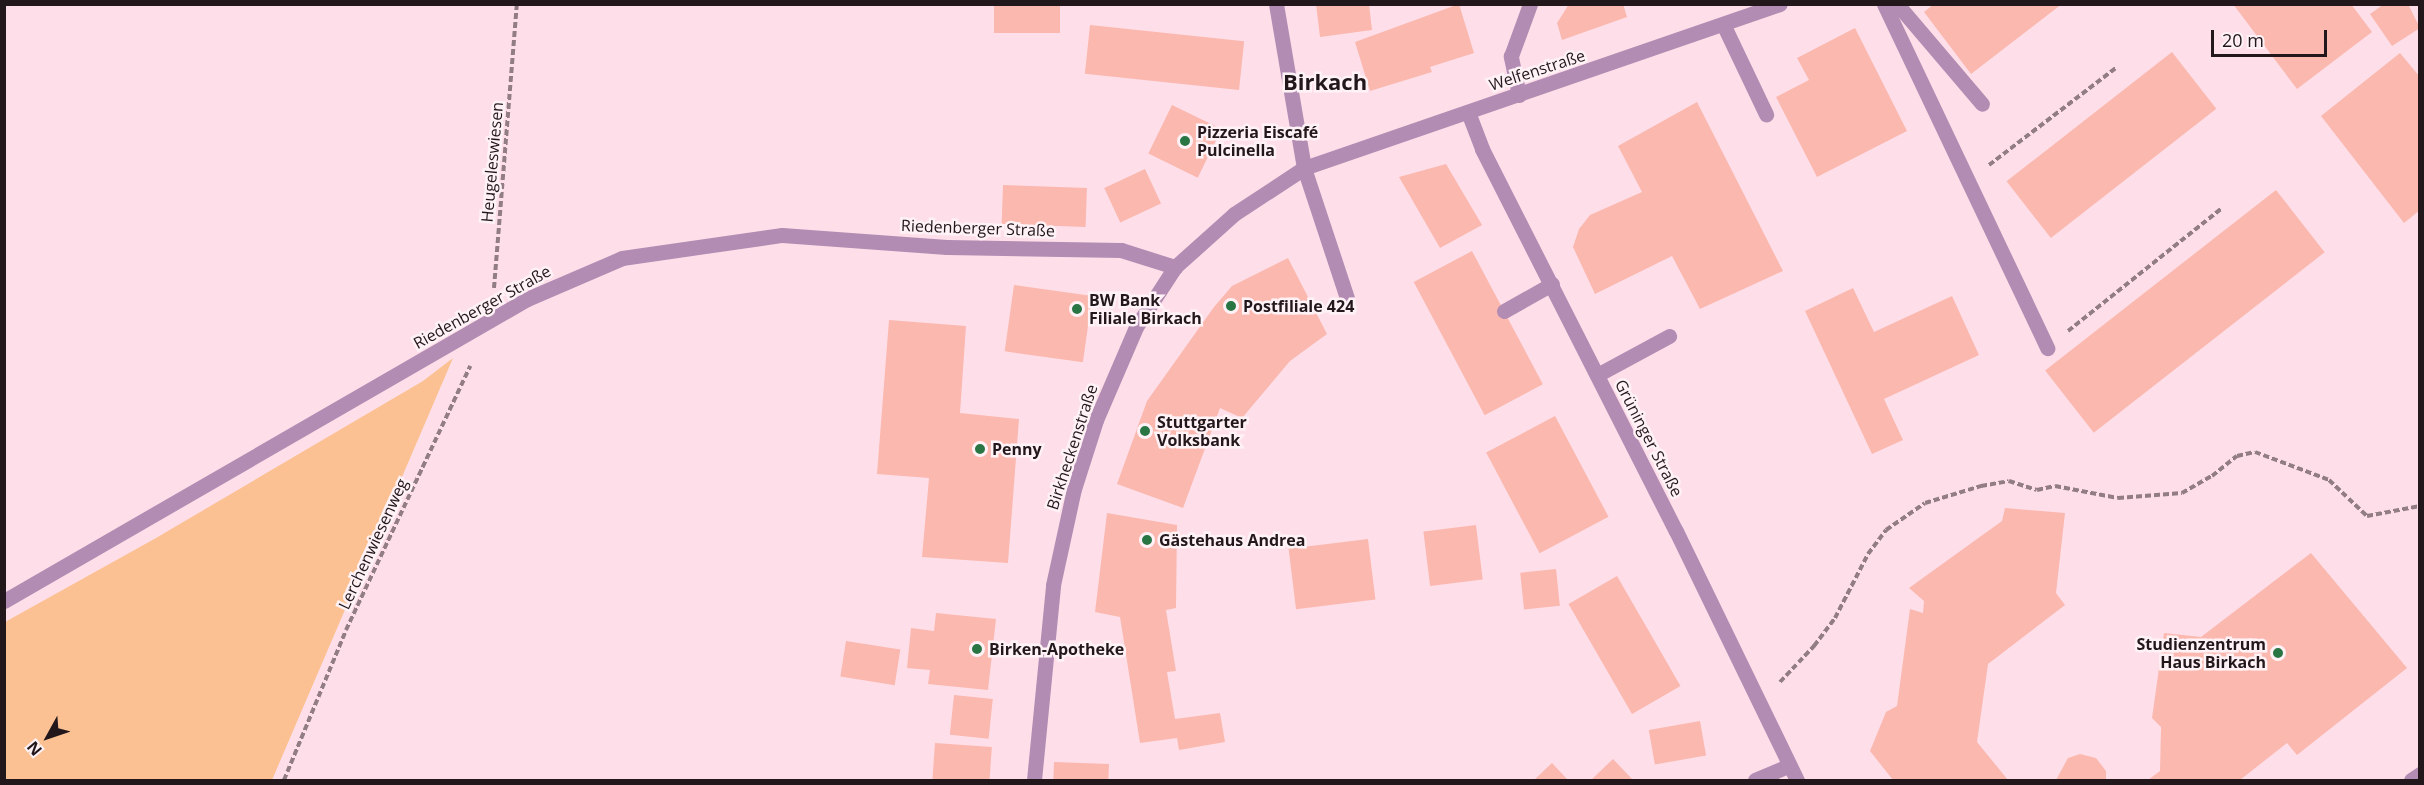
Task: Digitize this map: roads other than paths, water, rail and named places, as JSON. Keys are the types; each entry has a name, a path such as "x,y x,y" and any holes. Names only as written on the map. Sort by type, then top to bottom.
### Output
{"street":[{"path":"1276,4 1304,168 1347,298"},
{"path":"1518,95 1511,56 1530,4"},
{"name":"Welfenstraße","path":"1304,168 1724,26 1780,4"},
{"path":"1884,4 1970,180 2047,348"},
{"path":"1897,4 1982,104"},
{"path":"1724,26 1766,114"},
{"name":"Grüninger Straße","path":"1468,112 1482,150 1552,284 1788,766 1797,780"},
{"name":"Birkheckenstraße","path":"1034,780 1053,585 1074,489 1096,420 1136,327 1175,267 1234,214 1304,168"},
{"name":"Riedenberger Straße","path":"4,601 527,299 622,258 782,235 946,247 1120,250 1175,267"},
{"path":"1504,311 1552,284"},
{"path":"1597,375 1669,336"},
{"path":"1755,780 1788,766"},
{"path":"2411,780 2420,774"}],"place":[{"name":"Pizzeria Eiscafé Pulcinella","path":"1185,141"},
{"name":"Postfiliale 424","path":"1231,306"},
{"name":"BW Bank Filiale Birkach","path":"1077,309"},
{"name":"Stuttgarter Volksbank","path":"1145,431"},
{"name":"Penny","path":"980,449"},
{"name":"Gästehaus Andrea","path":"1147,540"},
{"name":"Birken-Apotheke","path":"977,649"},
{"name":"Studienzentrum Haus Birkach","path":"2278,653"}],"district":[{"name":"Birkach","path":"1325,82"}]}
